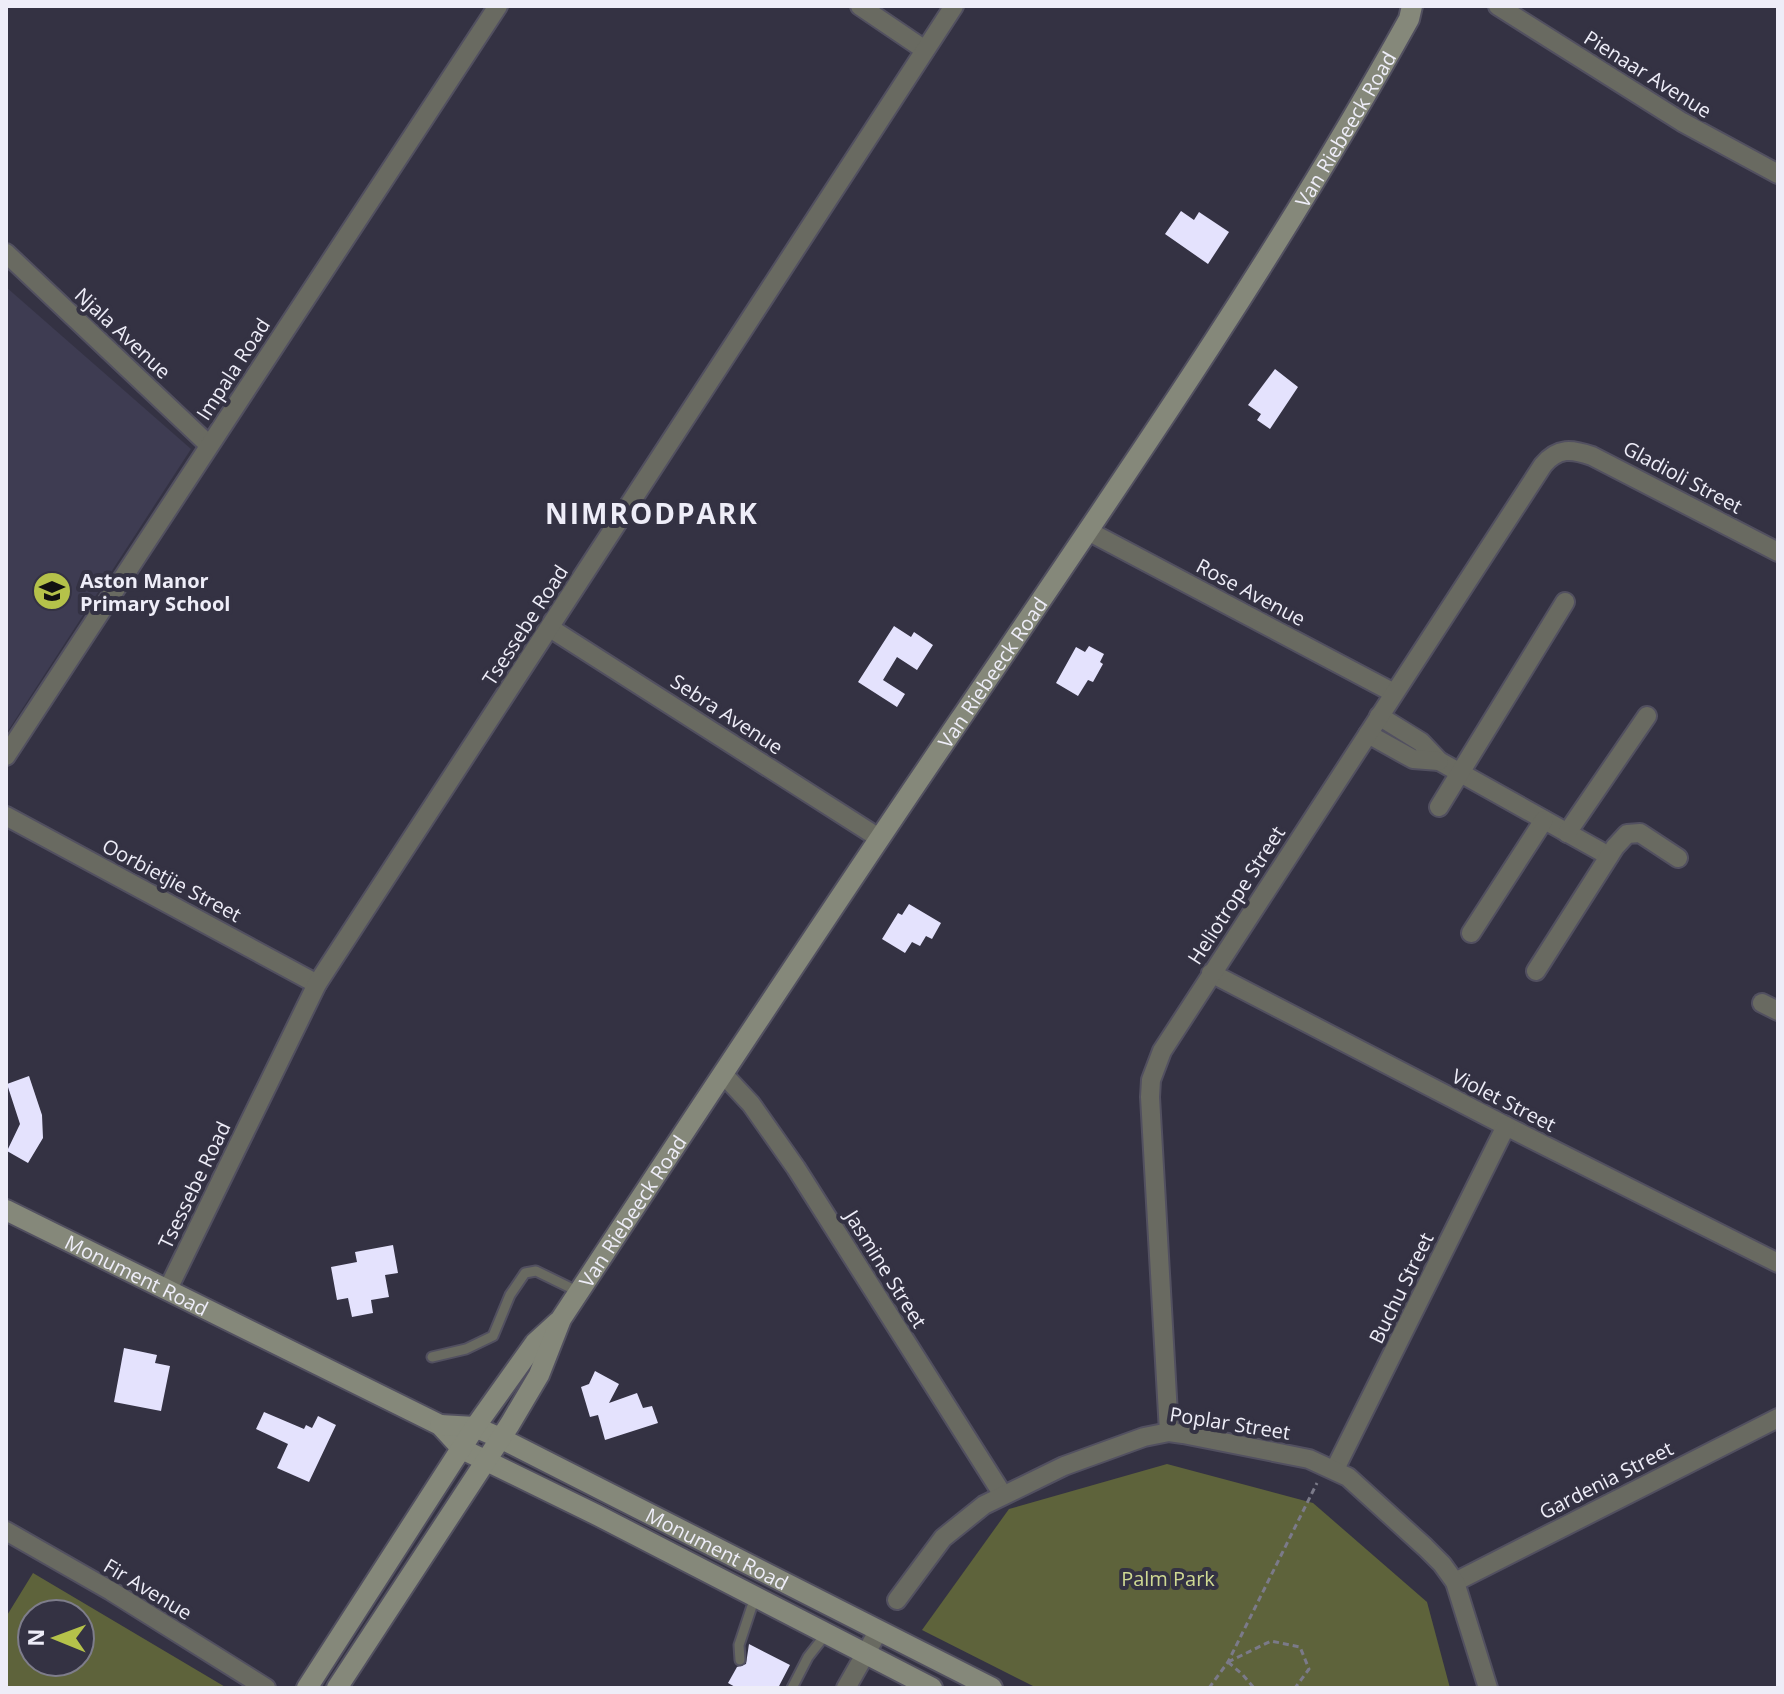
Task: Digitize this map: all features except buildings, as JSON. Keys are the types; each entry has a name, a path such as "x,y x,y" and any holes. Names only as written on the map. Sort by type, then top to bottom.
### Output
{"street":[{"name":"Impala Road","path":"6,756 498,6"},
{"path":"860,6 925,50"},
{"name":"Tsessebe Road","path":"168,1289 317,984 954,6"},
{"name":"Van Riebeeck Road","path":"337,1688 539,1375 561,1319 879,838 1190,380 1348,128 1410,12 1427,6"},
{"name":"Pienaar Avenue","path":"1498,6 1682,122 1778,174"},
{"name":"Njala Avenue","path":"6,253 209,445"},
{"name":"Gladioli Street","path":"1565,450 1582,452 1608,463 1778,552"},
{"name":"Heliotrope Street","path":"1169,1432 1150,1097 1151,1080 1162,1051 1543,465 1550,457 1565,450"},
{"name":"Rose Avenue","path":"1088,531 1394,693"},
{"path":"1439,807 1565,602"},
{"name":"Sebra Avenue","path":"550,628 879,838"},
{"path":"1379,716 1421,742 1439,761 1609,856"},
{"path":"1567,833 1647,716"},
{"path":"1368,734 1413,759 1439,761"},
{"name":"Oorbietjie Street","path":"6,816 317,984"},
{"path":"1471,933 1544,820"},
{"path":"1536,971 1620,839 1633,832 1645,835 1678,858"},
{"name":"Violet Street","path":"1211,973 1778,1263"},
{"name":"Jasmine Street","path":"723,1074 751,1104 796,1168 1003,1495"},
{"name":"Buchu Street","path":"1330,1467 1506,1126"},
{"name":"Monument Road","path":"6,1210 440,1425 462,1449 932,1688"},
{"name":"Van Riebeeck Road","path":"307,1688 475,1427 535,1343 561,1319"},
{"name":"Gardenia Street","path":"1455,1582 1778,1418"},
{"name":"Monument Road","path":"440,1425 475,1427 500,1438 992,1688"},
{"name":"Poplar Street","path":"897,1600 943,1538 969,1515 1064,1466 1144,1437 1169,1432 1288,1453 1330,1467 1348,1477 1402,1524 1442,1564 1455,1582 1488,1688"},
{"name":"Fir Avenue","path":"6,1531 111,1591 266,1688"},
{"path":"846,1688 879,1630"}],"lane":[{"path":"432,1357 466,1349 493,1336 510,1295 525,1273 536,1271 579,1292"},
{"path":"740,1660 739,1645 755,1597"},
{"path":"792,1688 808,1657 826,1634"}],"path":[{"path":"1209,1688 1228,1662 1330,1467"},
{"path":"1228,1662 1271,1641 1300,1647 1309,1669 1295,1688"},
{"path":"1228,1662 1254,1688"}],"shaded area":[{"name":"Aston Manor Primary School","path":"6,287 191,449 6,734"}],"green space":[{"name":"Palm Park","path":"1167,1464 1313,1503 1427,1602 1450,1688 1037,1688 922,1630 1009,1509"},
{"path":"33,1573 75,1598 18,1598"},
{"path":"16,1601 16,1678 96,1678 96,1610 227,1688 6,1688 6,1617"}],"place":[{"name":"Aston Manor Primary School","path":"52,591"}],"district":[{"name":"NIMRODPARK","path":"652,513"}]}
